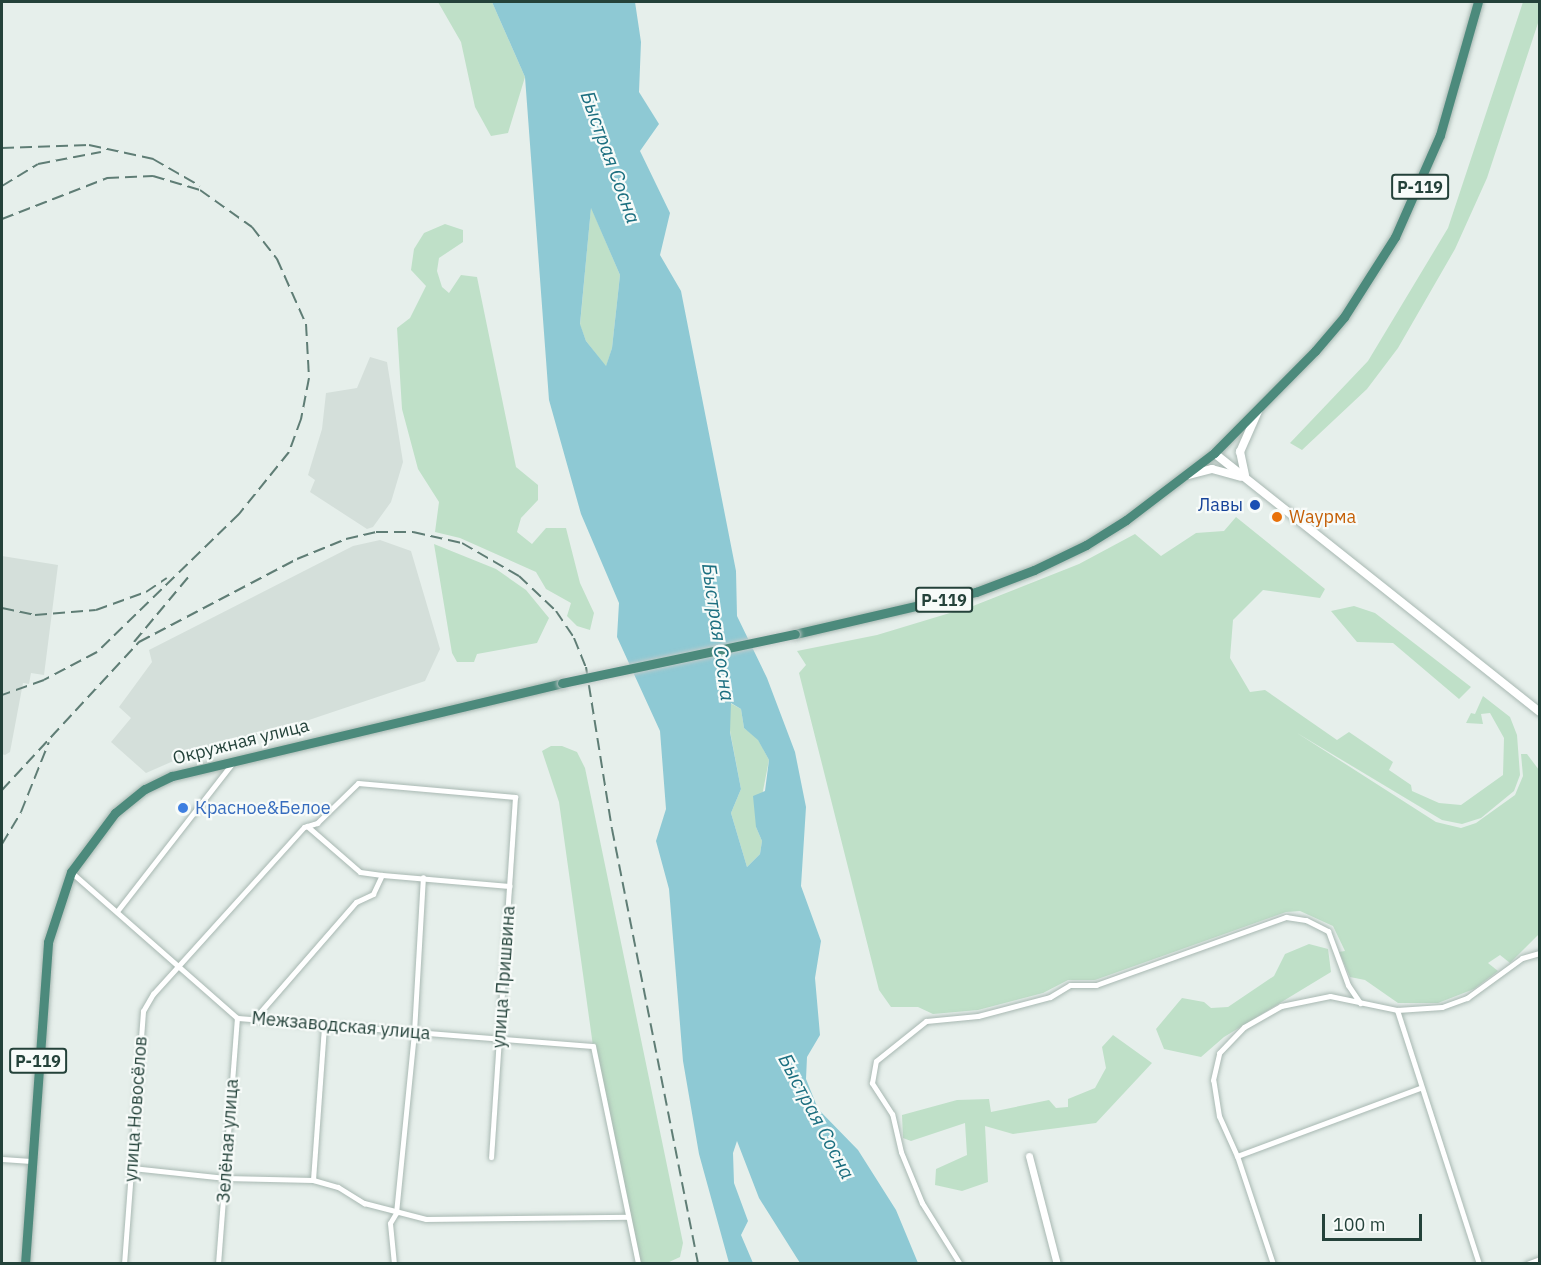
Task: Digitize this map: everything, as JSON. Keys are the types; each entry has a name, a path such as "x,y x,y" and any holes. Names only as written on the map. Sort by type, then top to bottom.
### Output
{"highway":[{"name":"Р-119","path":"1188,475 1260,408 1344,317 1395,237 1440,135 1478,2"},
{"name":"Окружная улица","path":"25,1263 48,942 71,872 98,831 130,799 172,776 237,758 562,683 795,634 976,592 1034,570 1086,545 1188,475"}],"main road":[{"path":"1247,479 1240,452 1260,408"},
{"path":"1214,453 1539,712"},
{"path":"1188,475 1212,469 1247,479"}],"street":[{"path":"118,910 237,758"},
{"name":"улица Новосёлов","path":"124,1263 143,1011 153,994 307,826 317,822 358,783 515,797"},
{"name":"улица Пришвина","path":"490,1157 501,1039 515,797"},
{"path":"307,826 360,872 510,885"},
{"name":"Межзаводская улица","path":"71,872 118,910 237,1018 592,1046 628,1217"},
{"path":"255,1018 356,902 373,894 382,875"},
{"path":"394,1263 390,1224 396,1212 414,1032 423,877"},
{"path":"960,1263 922,1203 901,1152 892,1114 872,1083 876,1061 926,1021 978,1016 1050,997 1071,985 1096,985 1286,917 1306,920 1328,931 1348,985 1360,1003"},
{"path":"1273,1263 1237,1156 1219,1116 1213,1080 1219,1053 1244,1028 1281,1006 1330,996 1397,1010 1442,1008 1467,998 1522,958 1539,953"},
{"path":"1397,1010 1420,1088 1479,1263"},
{"name":"Зелёная улица","path":"218,1263 237,1018"},
{"path":"313,1180 324,1025"},
{"path":"1237,1156 1420,1088"},
{"path":"1029,1156 1057,1263"},
{"path":"2,1159 32,1161"},
{"path":"132,1168 225,1178 313,1180 396,1212 426,1219 628,1217 638,1263"},
{"path":"1527,1263 1539,1258"}],"shaded area":[{"path":"370,357 387,362 403,462 391,502 373,527 367,529 310,492 315,480 308,475 322,429 326,393 357,388"},
{"path":"380,540 411,551 440,649 425,681 300,723 194,752 146,773 111,742 131,718 119,707 152,662 149,650 353,546"},
{"path":"2,556 58,565 44,675 31,673 29,684 23,683 10,752 5,755 2,754"}],"green space":[{"path":"438,2 492,2 525,77 508,133 491,136 475,107 461,42"},
{"path":"1523,2 1539,2 1539,20 1487,178 1455,249 1398,348 1367,389 1302,450 1290,443 1368,361 1448,228"},
{"path":"591,207 620,275 612,348 606,367 586,341 580,325"},
{"path":"445,224 463,230 463,242 439,258 437,271 442,287 449,293 461,275 477,277 516,467 538,485 538,500 521,518 517,532 532,544 546,528 566,528 580,583 594,613 590,630 577,626 567,616 571,603 546,589 536,572 460,538 435,532 439,502 418,469 402,409 397,328 410,318 426,286 411,270 414,249 424,233"},
{"path":"1236,517 1325,589 1320,598 1263,590 1233,620 1230,658 1250,692 1265,690 1337,740 1349,732 1393,762 1389,770 1411,785 1412,791 1439,803 1461,805 1503,775 1504,738 1490,713 1481,714 1483,724 1466,723 1471,713 1475,714 1483,696 1510,717 1517,735 1520,775 1514,791 1481,818 1462,824 1442,820 1297,733 1436,822 1461,828 1476,823 1515,795 1523,776 1521,754 1527,754 1539,770 1539,934 1510,963 1500,955 1488,963 1498,971 1474,989 1438,1003 1398,1003 1365,980 1350,977 1339,952 1345,951 1333,926 1300,911 1286,912 1095,980 1068,980 1043,993 978,1010 933,1014 918,1007 891,1007 879,990 799,673 806,665 797,651 877,635 973,606 1079,564 1135,534 1161,556 1196,533 1224,531"},
{"path":"434,544 496,569 526,590 549,618 537,643 477,654 474,662 457,662 452,653"},
{"path":"1354,606 1375,613 1471,687 1459,699 1393,643 1357,642 1331,611"},
{"path":"730,703 741,709 744,728 758,739 769,760 756,827 762,841 760,854 747,867 731,813 741,789 730,731"},
{"path":"551,746 562,746 577,752 585,768 683,1243 680,1257 667,1263 638,1263 593,1046 559,802 542,751"},
{"path":"1309,944 1328,949 1331,972 1224,1037 1201,1057 1164,1049 1156,1029 1182,998 1204,1002 1211,1008 1228,1007 1274,976 1285,954"},
{"path":"1113,1035 1152,1063 1096,1123 1013,1134 985,1126 988,1182 962,1191 935,1185 936,1169 967,1155 965,1123 911,1141 903,1138 902,1115 957,1100 989,1099 991,1112 1049,1100 1056,1108 1068,1107 1068,1099 1095,1088 1106,1068 1102,1047"}],"water":[{"name":"Быстрая Сосна","path":"492,2 635,2 641,42 639,92 659,124 640,151 670,213 660,255 681,291 736,571 737,616 767,678 795,752 806,807 801,886 821,941 815,978 820,1035 807,1057 806,1079 818,1109 858,1150 896,1210 918,1263 800,1263 759,1198 737,1141 733,1153 734,1183 748,1221 741,1235 753,1263 729,1263 699,1154 683,1061 669,889 656,841 666,809 660,731 617,637 619,603 581,514 549,400 525,77","holes":["591,208 620,275 612,348 606,366 586,341 580,324","731,703 741,709 744,728 758,740 769,760 765,791 753,796 756,827 762,841 760,854 747,867 731,813 741,789 730,732"]}],"railway":[{"path":"2,148 89,145 153,159 200,186"},
{"path":"2,186 38,164 101,152"},
{"path":"2,219 107,178 153,176 200,190 252,227 277,259 306,324 309,378 301,419 289,452 239,514 97,652 44,680 2,695"},
{"path":"2,790 139,642 297,559 346,539 376,532 413,532 462,543 519,576 556,611 574,638 586,667 612,829 698,1264"},
{"path":"134,642 190,575"},
{"path":"2,608 35,615 96,610 146,592 167,578"},
{"path":"2,844 21,812 49,742"}],"place":[{"name":"Лавы","path":"1255,505"},
{"name":"Wаурма","path":"1277,517"},
{"name":"Красное&Белое","path":"183,808"}]}
